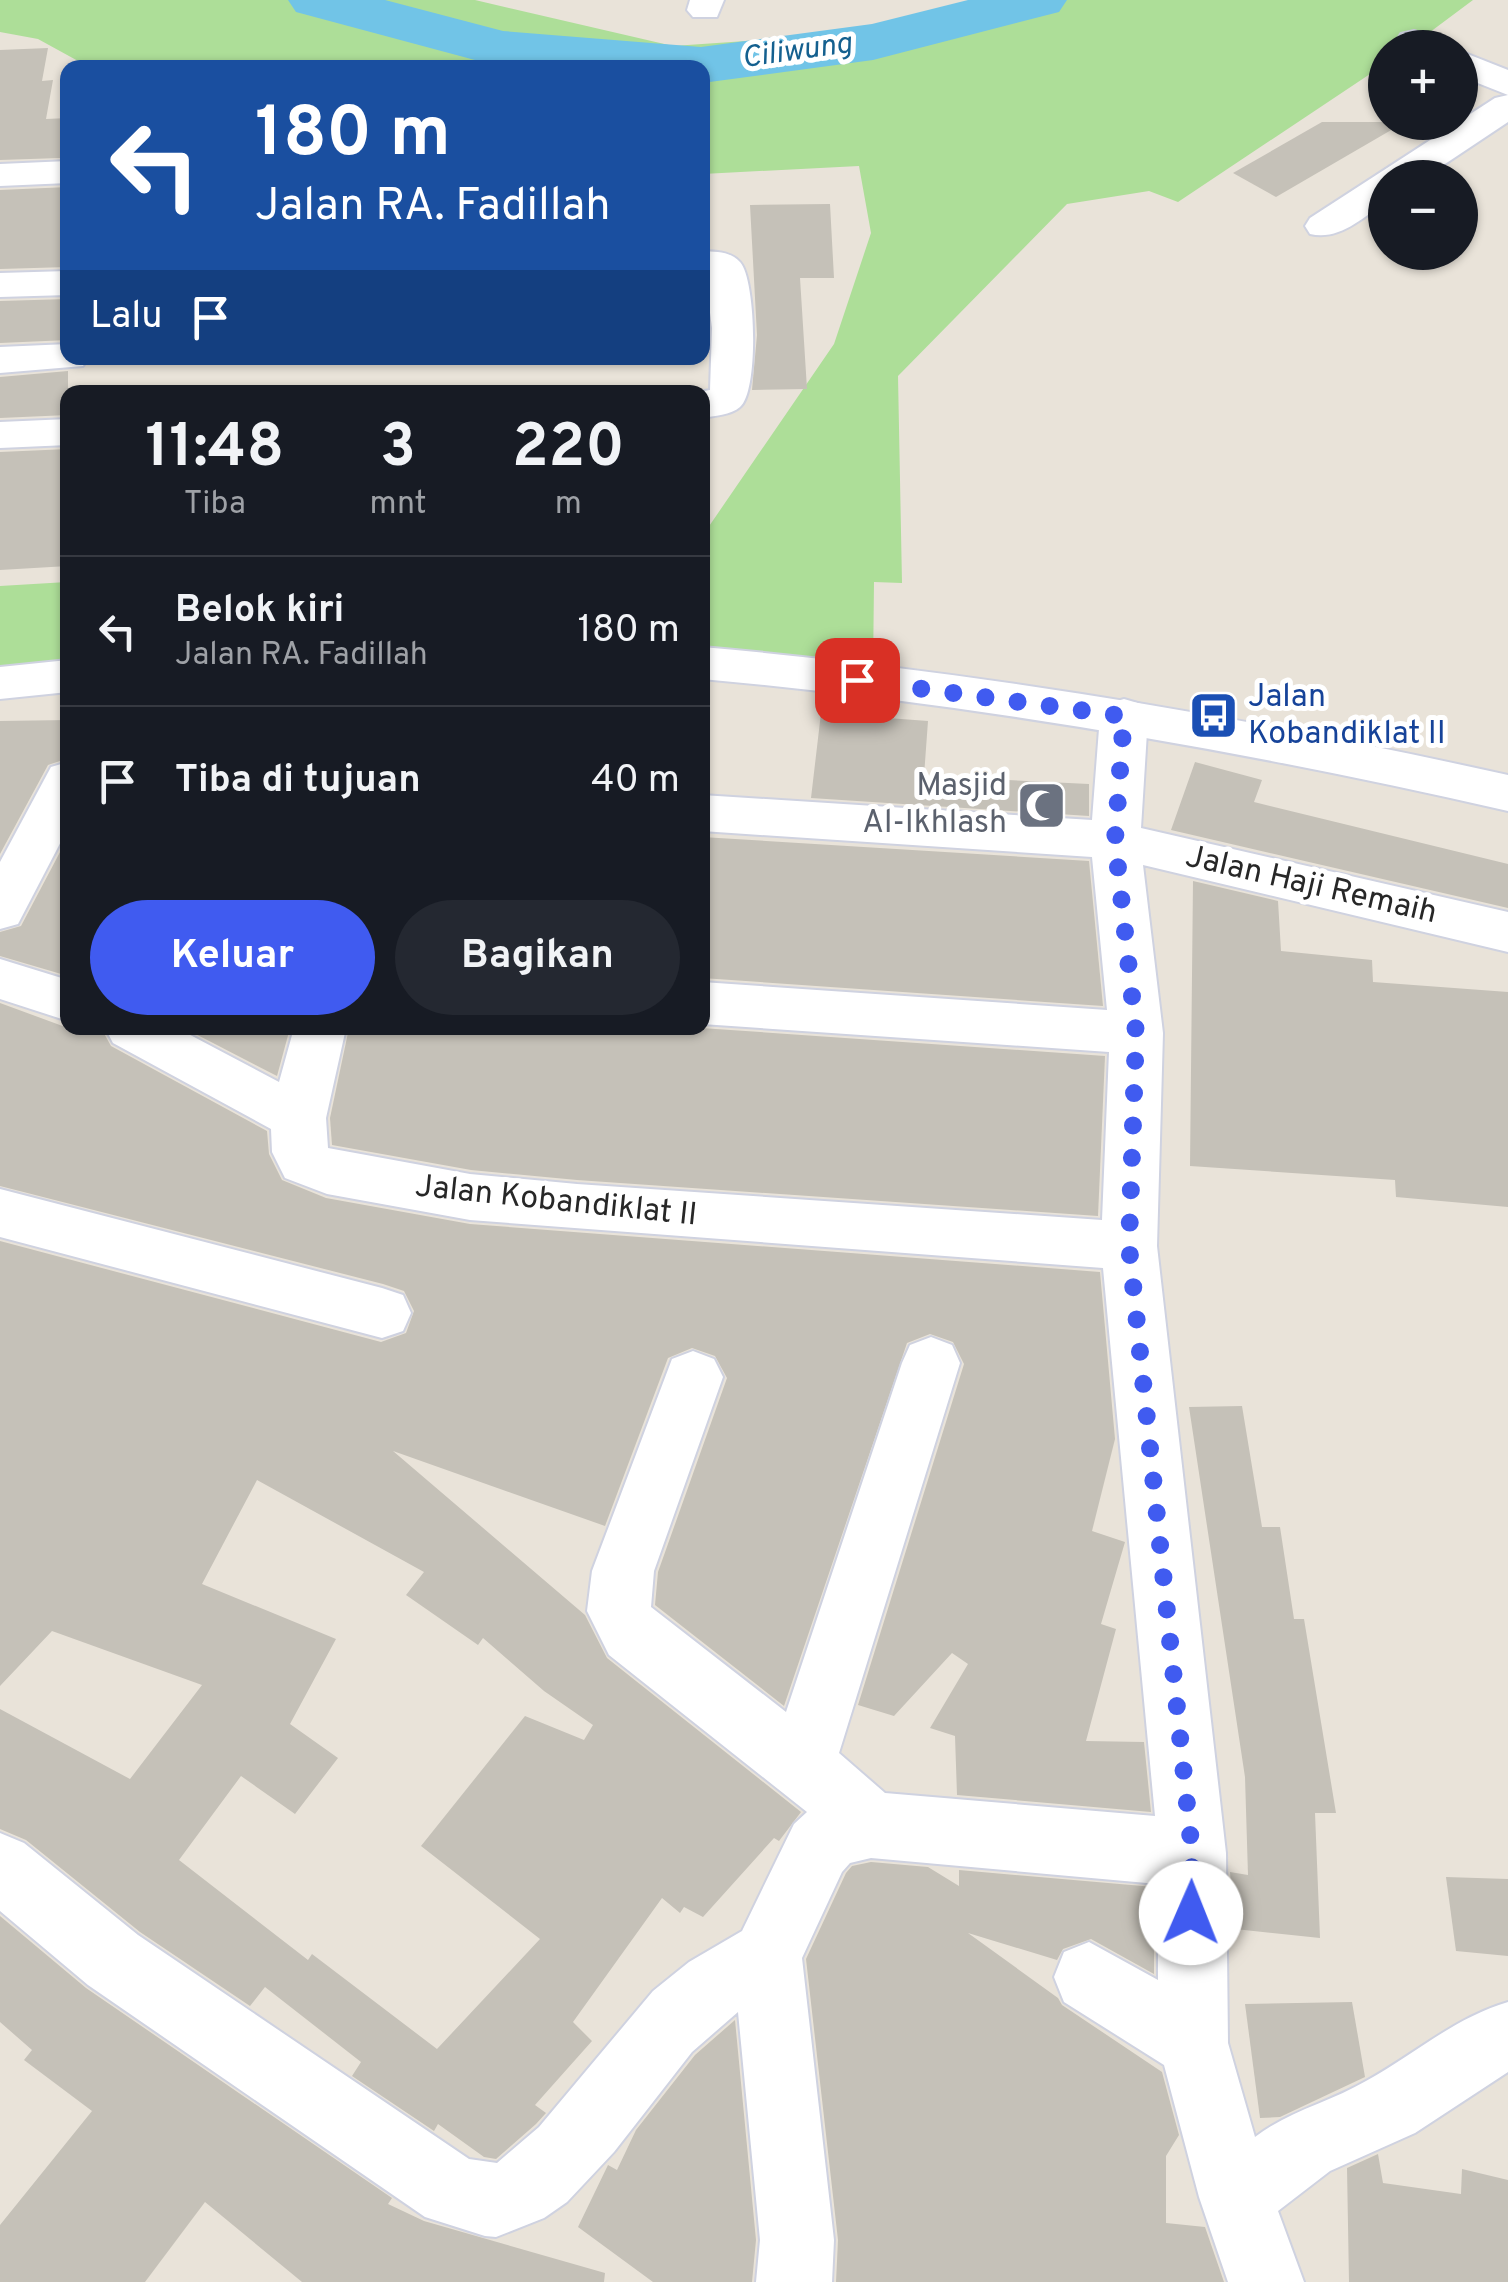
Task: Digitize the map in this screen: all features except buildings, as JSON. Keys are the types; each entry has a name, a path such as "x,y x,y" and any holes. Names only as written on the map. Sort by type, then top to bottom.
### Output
{"street":[{"path":"1478,70 1508,84"},
{"path":"1426,160 1508,106"},
{"path":"0,174 60,172"},
{"path":"1324,226 1368,197"},
{"path":"710,263 727,271 717,329 731,392 723,401 710,403"},
{"path":"0,284 60,282"},
{"path":"0,360 60,357"},
{"path":"0,434 60,432"},
{"path":"710,664 781,669 1124,716 1381,764 1508,793"},
{"path":"0,683 60,677"},
{"path":"1124,716 1115,840 1136,1033 1129,1246 1192,1852 1193,2042 1236,2197 1266,2282"},
{"path":"0,910 60,794"},
{"name":"Jalan Haji Remaih","path":"710,813 1115,840 1508,932"},
{"path":"0,979 60,998"},
{"path":"710,1005 1136,1033"},
{"path":"145,1035 298,1118"},
{"name":"Jalan Kobandiklat II","path":"318,1035 298,1118 299,1152 308,1165 424,1190 576,1208 1129,1246"},
{"path":"0,1212 382,1313"},
{"path":"802,1764 931,1363"},
{"path":"693,1378 623,1572 619,1611 632,1634 802,1764 871,1825"},
{"path":"794,2282 797,2240 766,1956 818,1848 832,1834 871,1825 1192,1852"},
{"path":"0,1867 113,1960 451,2192 494,2200 516,2194 582,2136 668,2026 701,1995 766,1956"},
{"path":"1089,1977 1193,2042"},
{"path":"1236,2197 1304,2145 1390,2108 1488,2044 1508,2036"}],"green space":[{"path":"0,0 475,0 673,46 889,31 1050,0 1473,0 1433,30 1368,30 1368,75 1178,202 1149,191 1067,204 898,376 902,583 874,582 873,671 710,661 710,525 834,344 871,233 859,166 710,174 710,60 76,60 38,39 0,32"},
{"path":"60,582 60,664 0,670 0,586"}],"waterway":[{"name":"Ciliwung","path":"317,0 501,49 638,60"},
{"name":"Ciliwung","path":"710,64 873,42 1038,0"}],"place":[{"name":"Jalan Kobandiklat II","path":"1213,716"},
{"name":"Masjid Al-Ikhlash","path":"1042,805"}],"route":[{"path":"857,680 1124,716 1115,840 1136,1033 1129,1246 1192,1852 1191,1913"}]}
